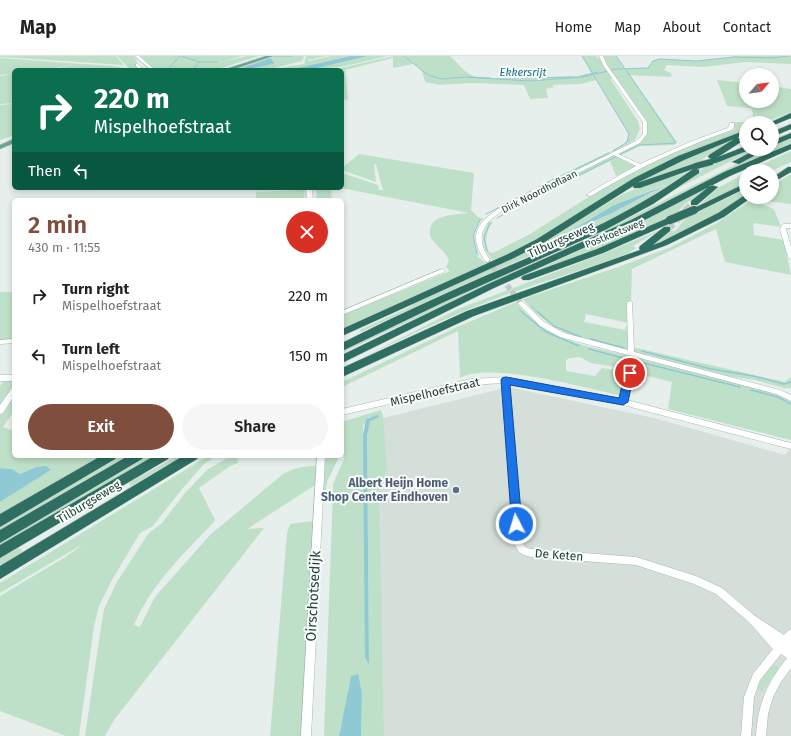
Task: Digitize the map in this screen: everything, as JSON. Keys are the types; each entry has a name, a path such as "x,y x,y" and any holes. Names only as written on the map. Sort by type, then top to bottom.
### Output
{"highway":[{"path":"779,120 791,115"},
{"path":"779,132 791,126"},
{"path":"593,207 619,190 661,167 715,143 739,134"},
{"path":"779,140 791,134"},
{"path":"712,159 724,148 739,140"},
{"name":"Tilburgseweg","path":"344,358 491,286 598,239 727,174 791,146"},
{"path":"593,207 643,184 696,168 712,159 739,150"},
{"name":"Postkoetsweg","path":"623,219 748,156"},
{"path":"694,206 706,192 759,160"},
{"path":"779,170 791,164"},
{"name":"Tilburgseweg","path":"344,346 414,312 623,219 677,186 696,168"},
{"path":"779,177 791,169"},
{"name":"Postkoetsweg","path":"465,299 669,225 694,206 739,188"},
{"path":"344,372 464,316 666,244 698,229 739,203"},
{"name":"Tilburgseweg","path":"344,332 511,256 540,241 593,207"},
{"path":"624,259 654,241 669,225"},
{"path":"0,521 108,458"},
{"name":"Tilburgseweg","path":"0,537 135,458"},
{"name":"Tilburgseweg","path":"0,552 161,458"},
{"name":"Tilburgseweg","path":"0,573 190,458"}],"main road":[{"path":"232,68 271,56"},
{"path":"0,147 12,142"}],"street":[{"path":"137,56 149,68"},
{"name":"Dirk Noordhoflaan","path":"487,260 479,246 478,235 482,226 489,218 500,210 634,144 645,134 646,125 620,84 597,56"},
{"name":"Dirk Noordhoflaan","path":"601,56 604,64"},
{"path":"140,68 137,65 145,63"},
{"path":"589,195 639,166 688,143 730,129 732,124"},
{"path":"615,154 639,166"},
{"path":"791,226 784,226 783,229 791,257"},
{"path":"344,312 442,271"},
{"path":"521,303 542,324 562,335 778,392 791,398"},
{"path":"630,303 631,354"},
{"path":"0,342 12,341"},
{"path":"623,402 630,370"},
{"path":"0,378 12,378"},
{"path":"726,378 755,382 791,392"},
{"name":"Mispelhoefstraat","path":"344,412 471,382 506,380 623,402 791,446"},
{"name":"De Keten","path":"506,380 517,539 520,549 525,552 636,561 673,572 719,591 752,619 785,641 791,652"},
{"path":"0,411 12,393"},
{"name":"Oirschotsedijk","path":"306,736 321,458"},
{"path":"746,736 749,697 756,677 785,641"},
{"name":"De Keten","path":"785,641 791,655"},
{"path":"761,736 765,703 775,681 791,661"}],"shaded area":[{"path":"508,387 654,418 785,455 791,447 791,736 381,736 375,420"}],"green space":[{"path":"116,56 124,65 0,57"},
{"path":"117,56 133,56 137,60 136,65 139,68 128,67"},
{"path":"139,56 242,56 219,63 246,56 259,56 221,68 152,68"},
{"path":"273,56 304,56 302,61 273,68 254,68 273,64 272,58 242,68 235,68"},
{"path":"306,56 327,56 308,61 331,56 351,56 298,68 281,68 304,64"},
{"path":"368,56 388,56 345,66 317,68"},
{"path":"394,56 404,56 413,64 393,68 393,58 345,70 348,100 344,99 344,68 341,68"},
{"path":"405,56 450,56 470,75 494,79 551,78 592,74 582,56 596,56 604,65 607,63 602,56 616,56 625,69 648,68 653,61 659,59 698,61 736,56 791,56 791,64 745,62 703,67 667,65 664,70 671,73 672,77 630,75 677,142 674,145 640,146 619,156 617,154 645,135 644,120 614,76 611,76 611,80 638,121 640,129 635,140 614,152 611,151 625,144 629,135 597,80 580,84 552,85 554,87 546,89 548,98 530,99 524,85 471,83 440,85 425,82 422,71"},
{"path":"0,58 112,66 123,68 60,68 75,64 54,68 12,68 12,73 0,75"},
{"path":"12,73 12,103 0,104 0,76"},
{"path":"717,80 739,82 739,107 727,106"},
{"path":"779,87 791,89 791,112 779,117 752,116 751,108 779,108"},
{"path":"12,104 12,136 0,140 0,105"},
{"path":"732,122 739,122 739,132 652,169 537,239 493,261 485,250 483,235 489,221 493,222 487,233 486,240 489,252 493,253 530,234 620,177 651,160 735,129"},
{"path":"791,136 791,143 779,148 779,142"},
{"path":"739,137 704,158 699,163 642,183 607,199 682,159"},
{"path":"791,151 791,162 779,167 779,164 764,164"},
{"path":"609,152 612,154 545,187 534,186 539,186"},
{"path":"739,153 739,156 741,156 670,192 708,165"},
{"path":"359,154 474,173 471,210 478,217 484,219 475,230 475,240 479,255 477,256 486,264 344,328 344,314 450,271 446,267 449,261 448,258 430,236 432,224 435,220 446,216 469,213 344,189 344,174 378,185 379,190 383,190 376,164 374,165 376,182 344,171 344,166"},
{"path":"615,155 637,166 616,176 610,161 536,198 532,196"},
{"path":"752,156 762,156 745,164 739,164 739,167 630,221 344,352 344,350 388,327 587,239"},
{"path":"692,171 652,198 610,220 361,332 360,330 412,306 411,304 514,258 623,194 646,185","holes":["664,185 665,186 610,214 570,232 614,205"]},
{"path":"791,174 791,204 779,203 779,182"},
{"path":"739,177 739,186 700,204 716,189"},
{"path":"718,182 685,204 674,216 599,248 514,280 594,244"},
{"path":"304,190 305,198 256,198 256,192"},
{"path":"316,190 331,190 332,198 317,198"},
{"path":"739,192 739,200 710,220 652,247 671,231 675,231 686,218"},
{"path":"746,204 761,204 774,209 781,227 753,223 754,235 784,240 791,275 725,262 716,229 632,269 631,301 629,301 629,323 586,314 584,322 625,330 626,326 629,327 630,351 571,335 546,321 523,299 621,266 671,247 717,223"},
{"path":"662,229 633,246 636,248 629,253 489,301 425,328 344,367 458,309 605,253"},
{"path":"0,292 12,292 12,339 0,340"},
{"path":"516,302 541,326 554,334 582,345 630,356 629,369 591,363 580,357 566,360 566,371 595,376 602,368 629,372 622,396 563,382 515,374 474,374 460,378 458,331 344,386 344,381 455,328"},
{"path":"632,347 785,382 791,377 791,388 784,388 755,380 726,376 634,353"},
{"path":"632,357 773,392 791,400 791,440 668,409 672,382 631,372"},
{"path":"5,379 12,379 12,389 0,406 0,386"},
{"path":"12,397 12,414 3,427 12,430 12,458 98,458 0,514 0,502 51,470 36,467 20,474 12,469 0,468 0,415"},
{"path":"381,410 383,416 387,471 379,490 384,736 361,736 362,693 357,674 351,676 339,736 324,736 333,484 344,459 344,421","holes":["369,417 378,417 370,420 367,437 369,663 363,426"]},
{"path":"116,458 123,458 0,530 0,525"},
{"path":"143,458 151,458 0,548 0,543"},
{"path":"173,458 179,458 131,486 129,485 130,482"},
{"path":"205,458 214,458 204,464 153,526 140,533 112,580 99,606 94,626 79,736 66,736 0,711 0,596 67,556 83,544 0,593 0,583"},
{"path":"227,458 237,458 238,463 230,466 199,488 215,520 179,558 159,583 141,610 134,625 140,627 155,597 210,535 283,474 291,470 307,466 316,466 315,485 247,529 264,528 114,720 105,736 85,736 104,609 117,582 148,534 162,523 185,493 208,469"},
{"path":"324,458 338,458 327,482 325,495 322,494"},
{"path":"313,521 301,736 270,736 287,533 290,524"},
{"path":"18,548 22,549 21,553 0,566 0,558"},
{"path":"773,663 779,668 762,692 757,688"}],"water":[{"path":"351,56 368,56 317,68 298,68"},
{"path":"271,58 274,63 254,68 242,68"},
{"path":"666,185 610,214 569,232 614,205"},
{"path":"378,415 379,417 370,421 367,437 369,664 365,657 363,435 366,419"},
{"path":"46,466 51,470 0,502 0,468 12,469 20,474 36,467"},
{"path":"358,674 362,693 361,736 339,736 351,676"}],"waterway":[{"path":"170,67 180,56"},
{"name":"Ekkersrijt","path":"181,56 200,62 218,62"},
{"name":"Ekkersrijt","path":"273,56 293,56"},
{"name":"Ekkersrijt","path":"404,56 428,75 442,79 465,77 530,81 583,77 616,69 648,68 653,61 660,59 696,61 734,57 773,58 789,56"},
{"path":"582,56 592,72"},
{"path":"616,56 624,67"},
{"path":"194,68 199,62"},
{"path":"621,154 639,145 676,143 626,70"},
{"name":"Ekkersrijt","path":"581,76 598,72"},
{"path":"594,76 629,134 627,142 613,151"},
{"name":"Ekkersrijt","path":"468,77 490,78"},
{"name":"Ekkersrijt","path":"521,78 573,77"},
{"name":"Ekkersrijt","path":"498,78 519,78"},
{"path":"540,186 609,153"},
{"path":"534,198 617,156"},
{"path":"486,214 531,191"},
{"path":"497,218 528,201"},
{"path":"477,254 473,236 480,220"},
{"path":"487,251 484,237 490,223"},
{"path":"531,306 539,313"},
{"path":"519,309 522,312"},
{"path":"522,312 546,332 579,346"},
{"path":"538,312 554,326 581,337"},
{"path":"591,339 624,348"},
{"path":"589,349 623,358"},
{"path":"642,351 711,369 753,376 784,384 791,382"},
{"path":"639,362 740,387"},
{"path":"751,390 778,397 791,404"}],"tunnel":[{"path":"667,229 694,203"},
{"path":"487,260 521,303"}],"place":[{"name":"Albert Heijn Home Shop Center Eindhoven","path":"456,490"}],"route":[{"path":"516,524 505,386 506,380 598,396 623,402 630,373"}]}
